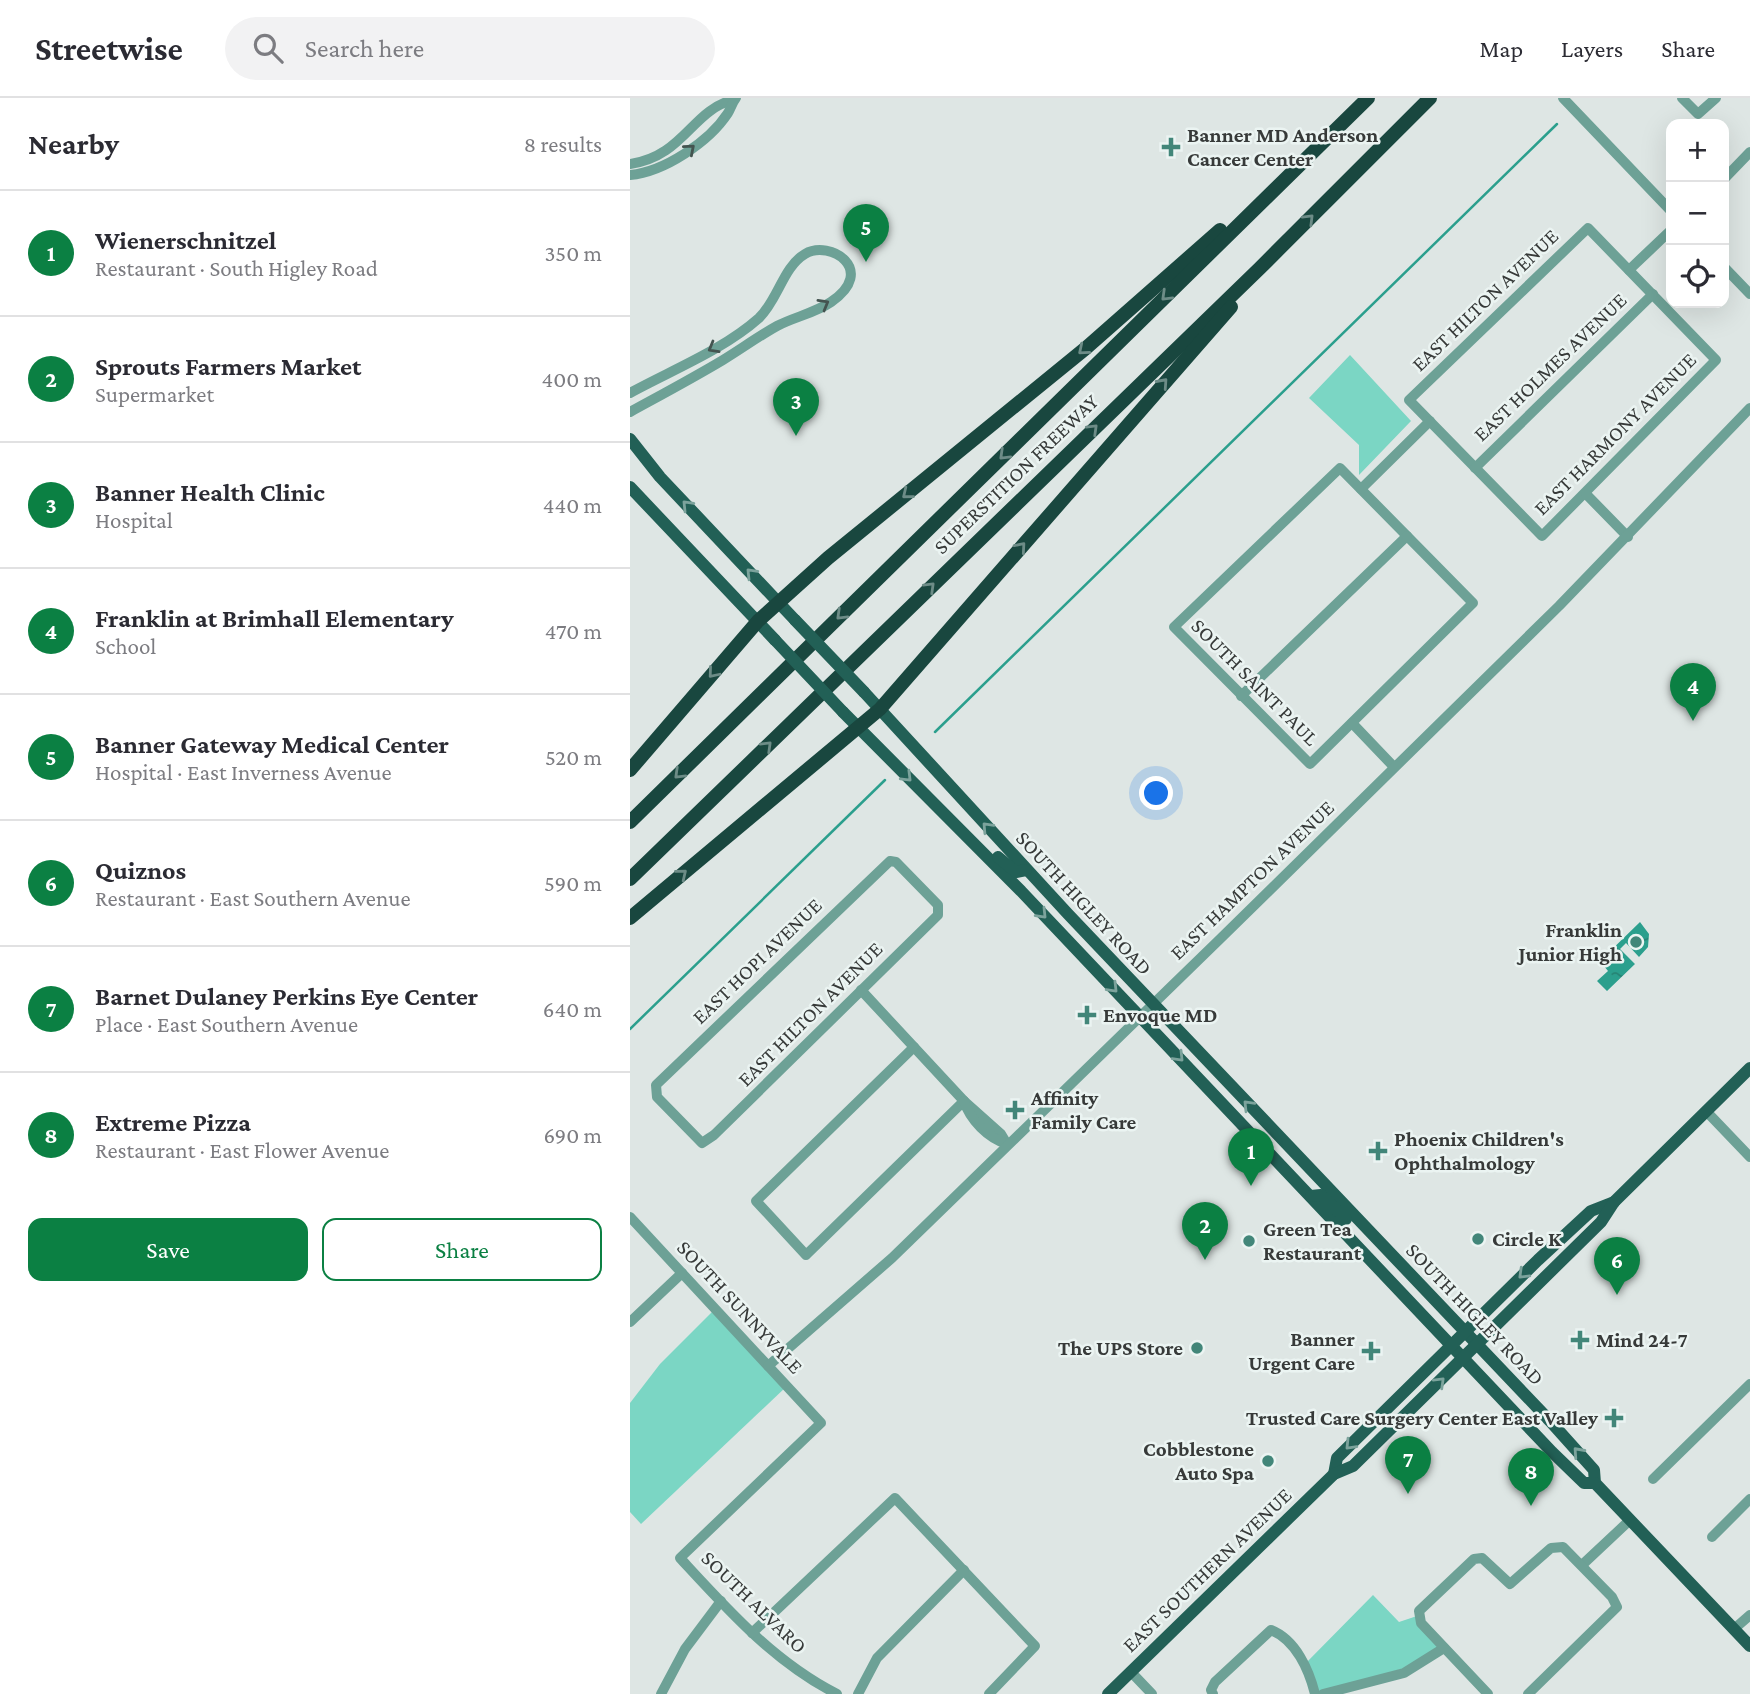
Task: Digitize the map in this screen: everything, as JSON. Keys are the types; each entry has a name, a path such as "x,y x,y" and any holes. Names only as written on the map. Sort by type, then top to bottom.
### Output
{"highway":[{"name":"SUPERSTITION FREEWAY","path":"630,822 1368,98"},
{"name":"SUPERSTITION FREEWAY","path":"630,879 1260,268 1430,98"},
{"path":"630,770 758,621 1086,348 1337,128"},
{"path":"630,918 880,709 1252,284 1260,268"}],"main road":[{"name":"SOUTH HIGLEY ROAD","path":"630,439 660,477 880,709 1026,870 1594,1470 1595,1483 1750,1646"},
{"name":"SOUTH HIGLEY ROAD","path":"630,487 859,729 1140,1016 1450,1345 1584,1483 1595,1483"},
{"path":"941,811 962,821 1010,868 1019,873 1026,870"},
{"name":"EAST SOUTHERN AVENUE","path":"1108,1694 1334,1474 1353,1466 1464,1359 1601,1222 1614,1202 1750,1068"},
{"path":"1260,1142 1275,1146 1307,1179 1318,1179"},
{"path":"1311,1196 1321,1195 1356,1229 1376,1238"},
{"name":"EAST SOUTHERN AVENUE","path":"1334,1474 1337,1458 1450,1345 1591,1211 1614,1202"}],"street":[{"path":"1563,98 1666,206"},
{"path":"1682,98 1698,114 1716,98"},
{"path":"630,164 658,157 679,143 718,104 734,99"},
{"path":"630,175 651,172 677,160 728,113 734,99"},
{"path":"1729,174 1750,152"},
{"name":"EAST HILTON AVENUE","path":"1430,421 1409,400 1588,228 1629,270"},
{"name":"EAST HOLMES AVENUE","path":"1629,270 1666,235"},
{"path":"630,393 752,324 769,307 789,271 805,254 816,250 834,252 850,268 853,275 851,284 832,301 775,327 630,412"},
{"path":"1629,270 1653,294"},
{"path":"1729,272 1750,295"},
{"name":"EAST HOLMES AVENUE","path":"1475,468 1653,294"},
{"name":"EAST HARMONY AVENUE","path":"1475,468 1542,536 1586,494 1716,360 1653,294"},
{"name":"EAST HAMPTON AVENUE","path":"768,1366 892,1258 1153,1004 1628,537 1750,408"},
{"path":"1352,723 1473,603 1361,489 1430,421 1475,468"},
{"name":"SOUTH SAINT PAUL","path":"1361,489 1340,468 1174,627 1310,764 1352,723 1394,767"},
{"path":"1586,494 1628,537"},
{"path":"1241,696 1407,536"},
{"name":"EAST HILTON AVENUE","path":"702,1143 861,990 940,909 896,862 890,861"},
{"name":"EAST HOPI AVENUE","path":"702,1143 657,1097 654,1091 656,1085 890,861"},
{"path":"861,990 964,1101 967,1112 1007,1144"},
{"path":"914,1047 756,1201 806,1255 964,1101"},
{"path":"1706,1111 1750,1156"},
{"name":"SOUTH SUNNYVALE","path":"630,1217 821,1423 680,1558"},
{"path":"630,1322 682,1273"},
{"path":"1653,1479 1750,1384"},
{"path":"752,1633 895,1497 1035,1646 989,1694"},
{"path":"1712,1537 1750,1499"},
{"path":"1582,1565 1630,1520"},
{"path":"1488,1694 1417,1616 1474,1559 1482,1558 1510,1584 1551,1548 1559,1546 1567,1549 1612,1597 1617,1607 1528,1694"},
{"name":"SOUTH ALVARO","path":"680,1558 752,1633 810,1681 837,1694"},
{"path":"858,1694 877,1658 964,1570"},
{"path":"661,1694 685,1649 721,1601"},
{"path":"1734,1629 1750,1615"},
{"path":"1212,1692 1215,1682 1271,1630 1279,1633 1305,1664 1315,1694"},
{"path":"1323,1694 1404,1673 1444,1648"},
{"path":"1131,1672 1152,1694"}],"shaded area":[{"path":"1350,355 1411,421 1359,475 1359,445 1309,398"},
{"path":"715,1309 787,1386 641,1524 630,1512 630,1403 660,1364"},
{"path":"1373,1595 1399,1622 1417,1616 1444,1648 1426,1662 1315,1694 1305,1664"}],"water":[{"path":"1640,922 1649,934 1648,947 1639,957 1626,943 1620,949 1635,964 1607,991 1597,981 1608,971 1600,961"}],"waterway":[{"path":"935,732 1557,124"},
{"path":"630,1029 885,780"}],"place":[{"name":"Banner MD Anderson Cancer Center","path":"1171,147"},
{"name":"Banner Gateway Medical Center","path":"866,262"},
{"name":"Banner Health Clinic","path":"796,436"},
{"name":"Franklin at Brimhall Elementary","path":"1693,721"},
{"name":"Franklin Junior High","path":"1636,942"},
{"name":"Envoque MD","path":"1087,1015"},
{"name":"Affinity Family Care","path":"1015,1110"},
{"name":"Phoenix Children's Ophthalmology","path":"1378,1151"},
{"name":"Wienerschnitzel","path":"1251,1186"},
{"name":"Circle K","path":"1478,1239"},
{"name":"Green Tea Restaurant","path":"1249,1241"},
{"name":"Sprouts Farmers Market","path":"1205,1260"},
{"name":"Quiznos","path":"1617,1295"},
{"name":"Mind 24-7","path":"1580,1340"},
{"name":"The UPS Store","path":"1197,1348"},
{"name":"Banner Urgent Care","path":"1371,1351"},
{"name":"Trusted Care Surgery Center East Valley","path":"1614,1418"},
{"name":"Cobblestone Auto Spa","path":"1268,1461"},
{"name":"Barnet Dulaney Perkins Eye Center","path":"1408,1494"},
{"name":"Extreme Pizza","path":"1531,1506"}]}
